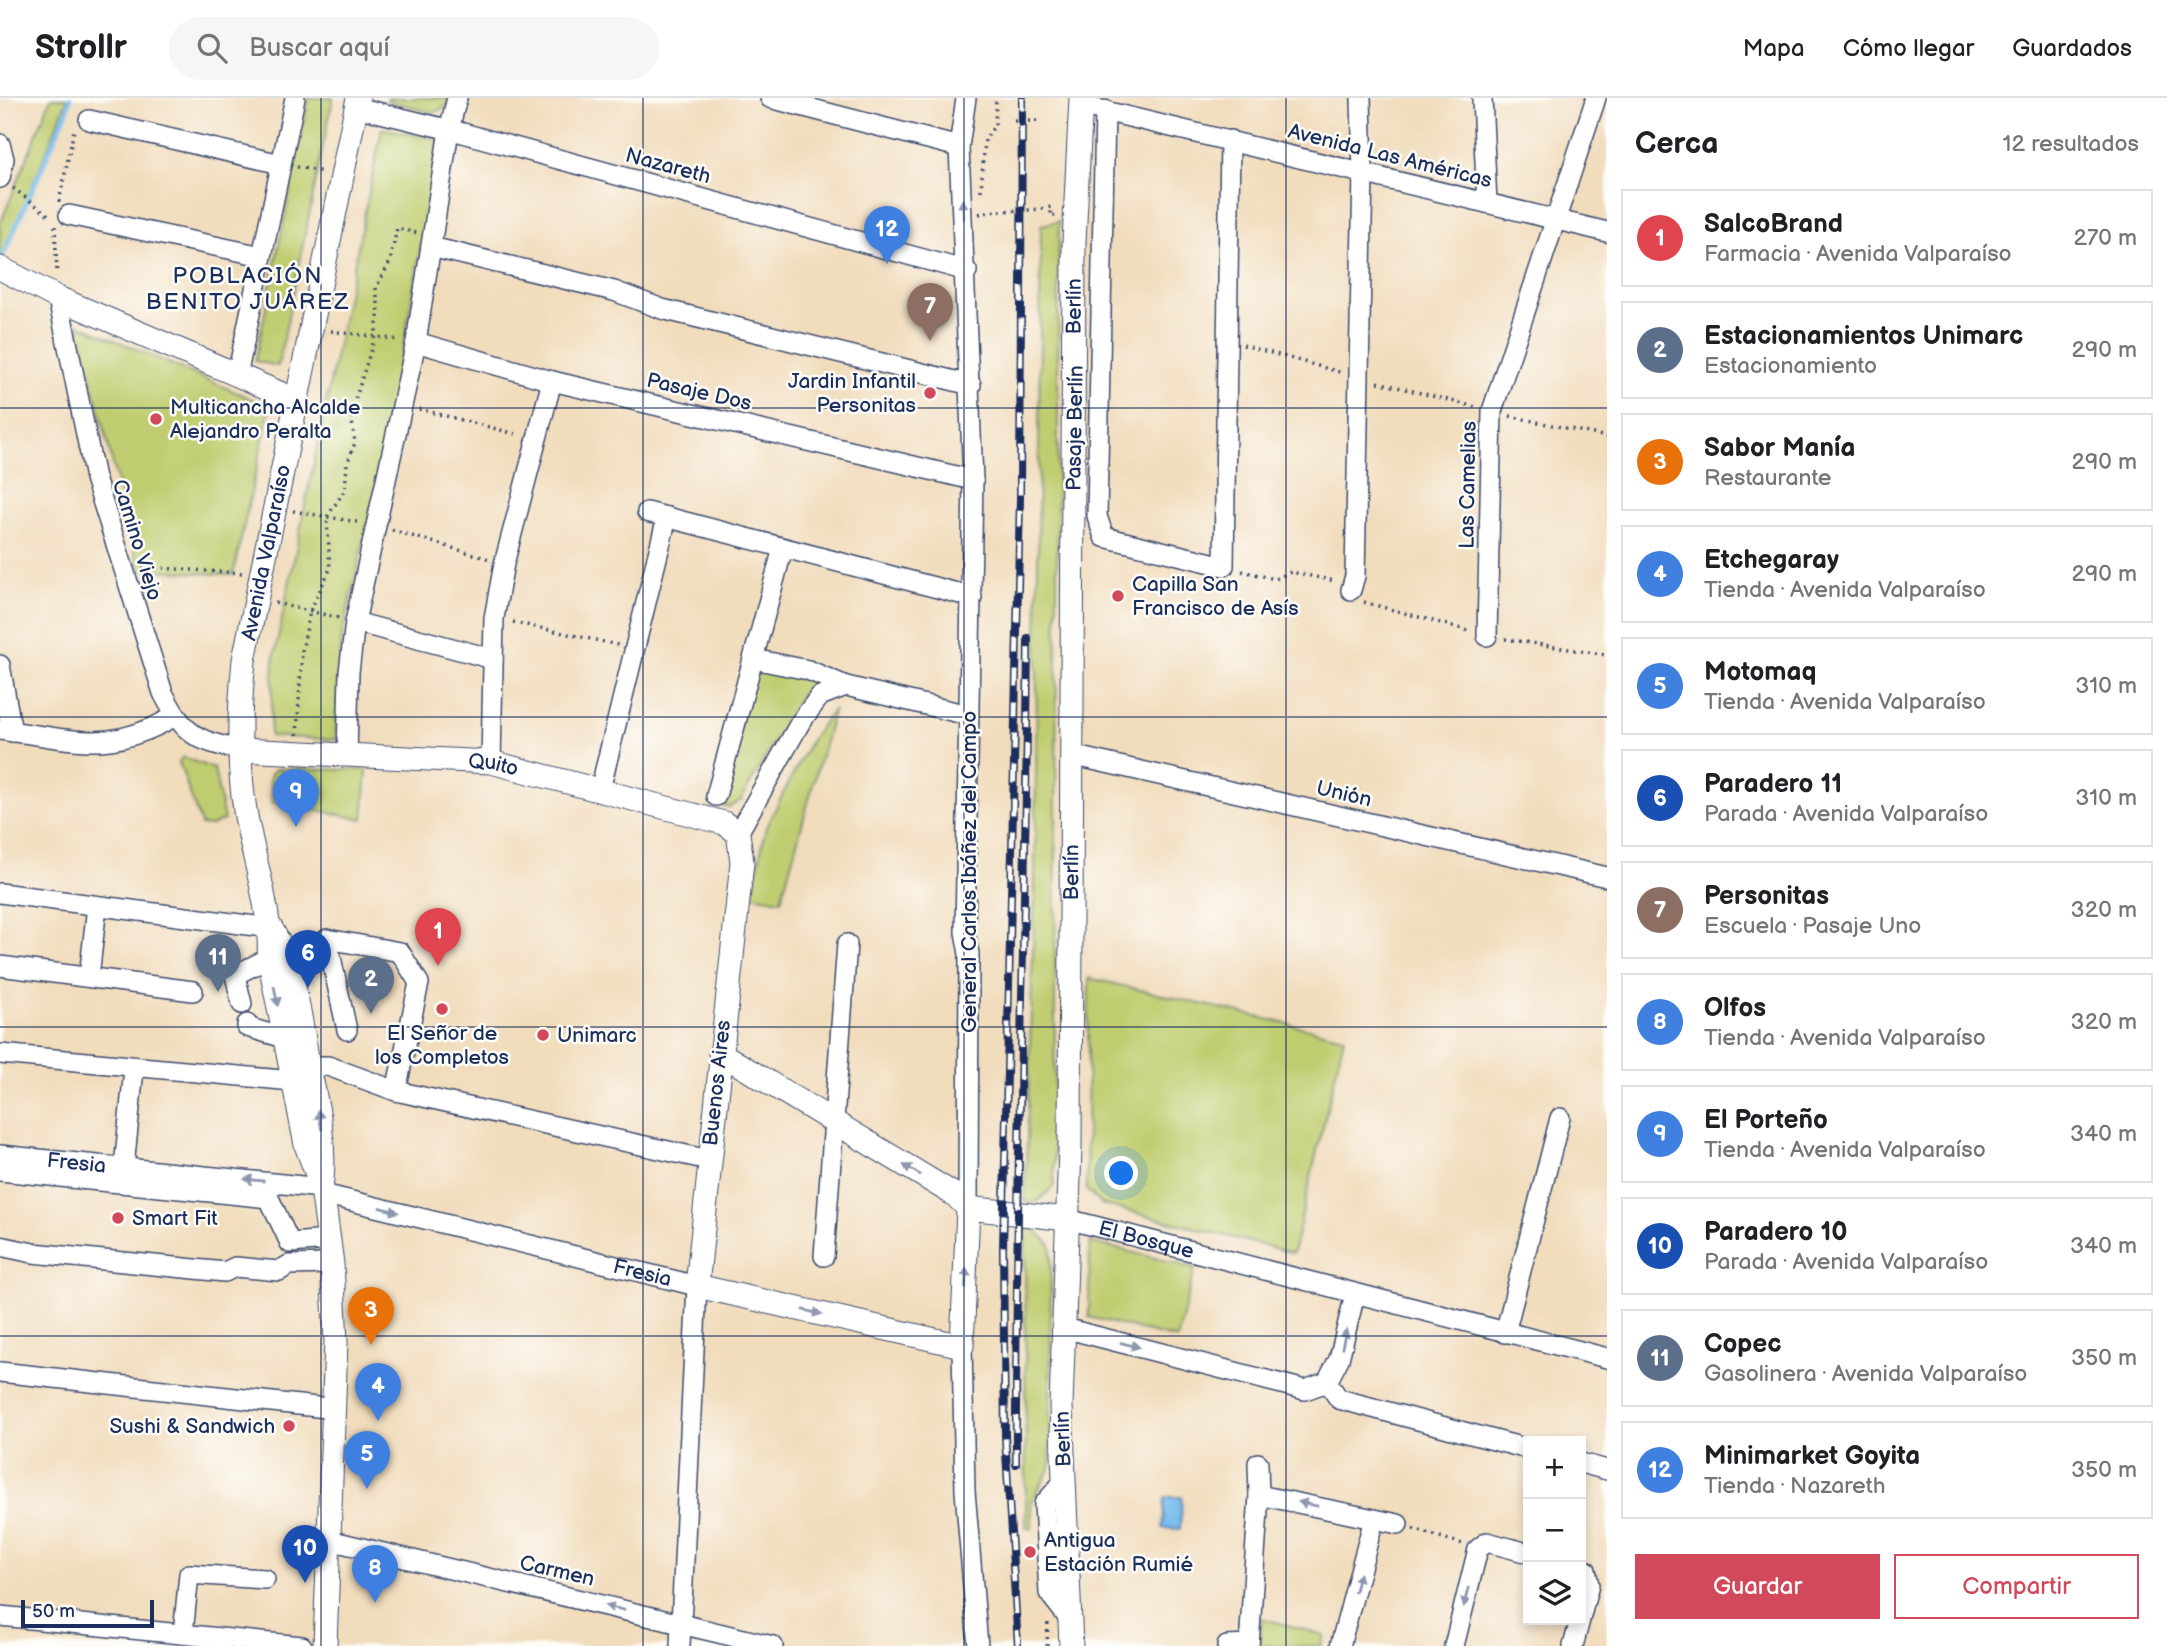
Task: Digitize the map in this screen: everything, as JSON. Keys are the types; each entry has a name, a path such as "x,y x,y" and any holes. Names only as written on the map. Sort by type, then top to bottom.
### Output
{"main road":[{"name":"Avenida Valparaíso","path":"301,1074 284,1038 268,958 271,929 245,810 240,750 244,660 357,103"},
{"name":"Berlín","path":"1071,1646 1061,1406 1067,1219 1074,242 1080,103"},
{"path":"8,272 58,298 298,401"},
{"name":"Quito","path":"240,750 296,755 491,762 724,823 738,833"},
{"name":"Buenos Aires","path":"697,1286 742,862 738,833"},
{"name":"Avenida Valparaíso","path":"271,929 283,949 301,1074 306,1145 322,1191 332,1264 336,1342 335,1409 325,1646"},
{"path":"720,1054 955,1195 968,1208"},
{"name":"El Bosque","path":"968,1208 1067,1219"},
{"name":"General Carlos Ibáñez del Campo","path":"962,1346 968,1208"},
{"name":"Fresia","path":"697,1286 962,1346"}],"street":[{"path":"237,376 295,98"},
{"path":"347,756 349,672 355,622 416,342 449,130 457,98"},
{"path":"771,98 960,147"},
{"name":"General Carlos Ibáñez del Campo","path":"966,98 960,147 971,216 967,271 973,480 965,932 970,954 968,1208"},
{"path":"1351,590 1355,576 1363,172 1361,98"},
{"path":"1482,98 1487,203"},
{"name":"Las Camelias","path":"1488,636 1492,411 1555,219 1599,101"},
{"name":"Nazareth","path":"357,103 967,271"},
{"name":"Avenida Las Américas","path":"1080,103 1607,232"},
{"name":"Pasaje Berlín","path":"1105,110 1097,516 1104,537 1224,566"},
{"path":"89,120 281,164"},
{"path":"1224,566 1230,140"},
{"path":"0,144 5,183"},
{"path":"62,218 262,256"},
{"path":"431,247 614,291 662,309 971,385"},
{"name":"Camino Viejo","path":"58,298 95,478 159,682 175,716 191,735 240,750"},
{"name":"Pasaje Dos","path":"416,342 552,381 973,480"},
{"path":"491,762 494,618 504,564 552,381"},
{"path":"647,512 972,597"},
{"path":"600,790 667,517"},
{"path":"716,796 783,548"},
{"path":"355,622 494,659"},
{"path":"754,659 808,670 846,686 968,715"},
{"path":"0,665 6,731 97,744 152,729 175,716"},
{"path":"738,833 820,696 846,686"},
{"name":"Unión","path":"1071,755 1607,877"},
{"path":"0,893 271,929"},
{"path":"89,977 97,906"},
{"path":"347,1030 327,939 400,952 419,983 396,1091"},
{"path":"824,1256 847,944"},
{"path":"242,1003 235,975 268,958"},
{"path":"0,966 193,991"},
{"path":"247,1024 247,1027 284,1038"},
{"path":"0,1054 134,1069 301,1074 328,1066 396,1091 709,1160"},
{"path":"124,1167 134,1069"},
{"path":"1505,1332 1560,1118"},
{"name":"Fresia","path":"0,1155 322,1191 697,1286"},
{"path":"0,1171 269,1198 290,1243 330,1240"},
{"name":"El Bosque","path":"1067,1219 1607,1358"},
{"path":"0,1247 33,1254 226,1272 235,1267 279,1271 289,1265 332,1264"},
{"name":"Buenos Aires","path":"680,1646 697,1286"},
{"path":"1064,1328 1305,1390 1327,1382 1339,1359 1355,1294"},
{"name":"General Carlos Ibáñez del Campo","path":"962,1346 965,1491 978,1646"},
{"path":"0,1372 335,1409"},
{"path":"1327,1382 1339,1399 1523,1448"},
{"path":"1227,1646 1249,1645 1259,1495 1258,1463"},
{"path":"1586,1464 1607,1470"},
{"path":"1259,1495 1398,1524"},
{"path":"1340,1646 1374,1519"},
{"name":"Carmen","path":"329,1540 773,1646"},
{"path":"1454,1646 1478,1549 1487,1542 1523,1552"},
{"path":"1586,1570 1589,1585 1586,1596"},
{"path":"183,1634 189,1574 265,1579"},
{"path":"0,1616 140,1638 183,1634 302,1646"},
{"path":"1573,1646 1578,1625"}],"path":[{"path":"996,98 995,125 985,139 971,216 995,210 1020,213 1051,206"},
{"path":"1014,121 1041,121"},
{"path":"281,164 341,176"},
{"path":"5,183 62,218"},
{"path":"296,755 302,651 310,611 330,569 327,517 345,490 347,464 355,443 351,413 375,337 379,311 376,288 390,262 397,228 412,230 431,247"},
{"path":"311,328 416,342"},
{"path":"403,405 536,439"},
{"path":"1492,411 1607,437"},
{"path":"276,508 378,526 504,564"},
{"path":"121,566 262,574"},
{"path":"1224,566 1275,579 1291,572 1330,578 1351,590"},
{"path":"257,598 355,622"},
{"path":"494,618 634,649"},
{"path":"1398,1524 1478,1549"}],"green space":[{"path":"51,98 68,98 0,266 0,225"},
{"path":"309,98 333,98 278,366 255,361"},
{"path":"449,98 447,106 433,113 387,100"},
{"path":"382,128 439,140 388,436 342,635 335,740 270,736 274,658"},
{"path":"1059,221 1054,1186 1037,1202 1025,1202 1035,885 1041,225"},
{"path":"78,324 270,407 233,575 139,569"},
{"path":"762,665 819,683 802,693 741,800 730,807 718,805 755,668"},
{"path":"834,709 781,900 752,895 766,827 812,738"},
{"path":"183,757 214,769 224,820 210,826 201,825 179,762"},
{"path":"275,769 367,770 363,819 272,802 270,775"},
{"path":"1089,978 1344,1037 1293,1253 1101,1204 1086,1189"},
{"path":"1025,1229 1035,1229 1051,1245 1050,1469 1031,1501 1032,1529 1026,1528"},
{"path":"1090,1242 1195,1268 1177,1339 1089,1317"},
{"path":"1261,1618 1324,1635 1321,1646 1260,1646"}],"water":[{"path":"1165,1497 1182,1497 1180,1529 1163,1528"}],"waterway":[{"path":"0,262 67,111 70,98"}],"railway":[{"path":"1018,1646 1005,1436 1003,1249 1020,498 1022,98"},
{"path":"1016,1464 1028,638"}],"place":[{"name":"Minimarket Goyita","path":"887,264"},
{"name":"Personitas","path":"930,341"},
{"name":"Jardin Infantil Personitas","path":"930,393"},
{"name":"Multicancha Alcalde Alejandro Peralta","path":"156,419"},
{"name":"Capilla San Francisco de Asís","path":"1118,596"},
{"name":"El Porteño","path":"296,827"},
{"name":"SalcoBrand","path":"438,966"},
{"name":"Paradero 11","path":"308,988"},
{"name":"Copec","path":"218,992"},
{"name":"El Señor de los Completos","path":"442,1009"},
{"name":"Estacionamientos Unimarc","path":"371,1014"},
{"name":"Unimarc","path":"543,1035"},
{"name":"Smart Fit","path":"118,1218"},
{"name":"Sabor Manía","path":"371,1345"},
{"name":"Etchegaray","path":"378,1421"},
{"name":"Sushi & Sandwich","path":"289,1426"},
{"name":"Motomaq","path":"367,1489"},
{"name":"Antigua Estación Rumié","path":"1030,1552"},
{"name":"Paradero 10","path":"305,1583"},
{"name":"Olfos","path":"375,1603"}],"district":[{"name":"POBLACIÓN BENITO JUÁREZ","path":"248,289"}]}
